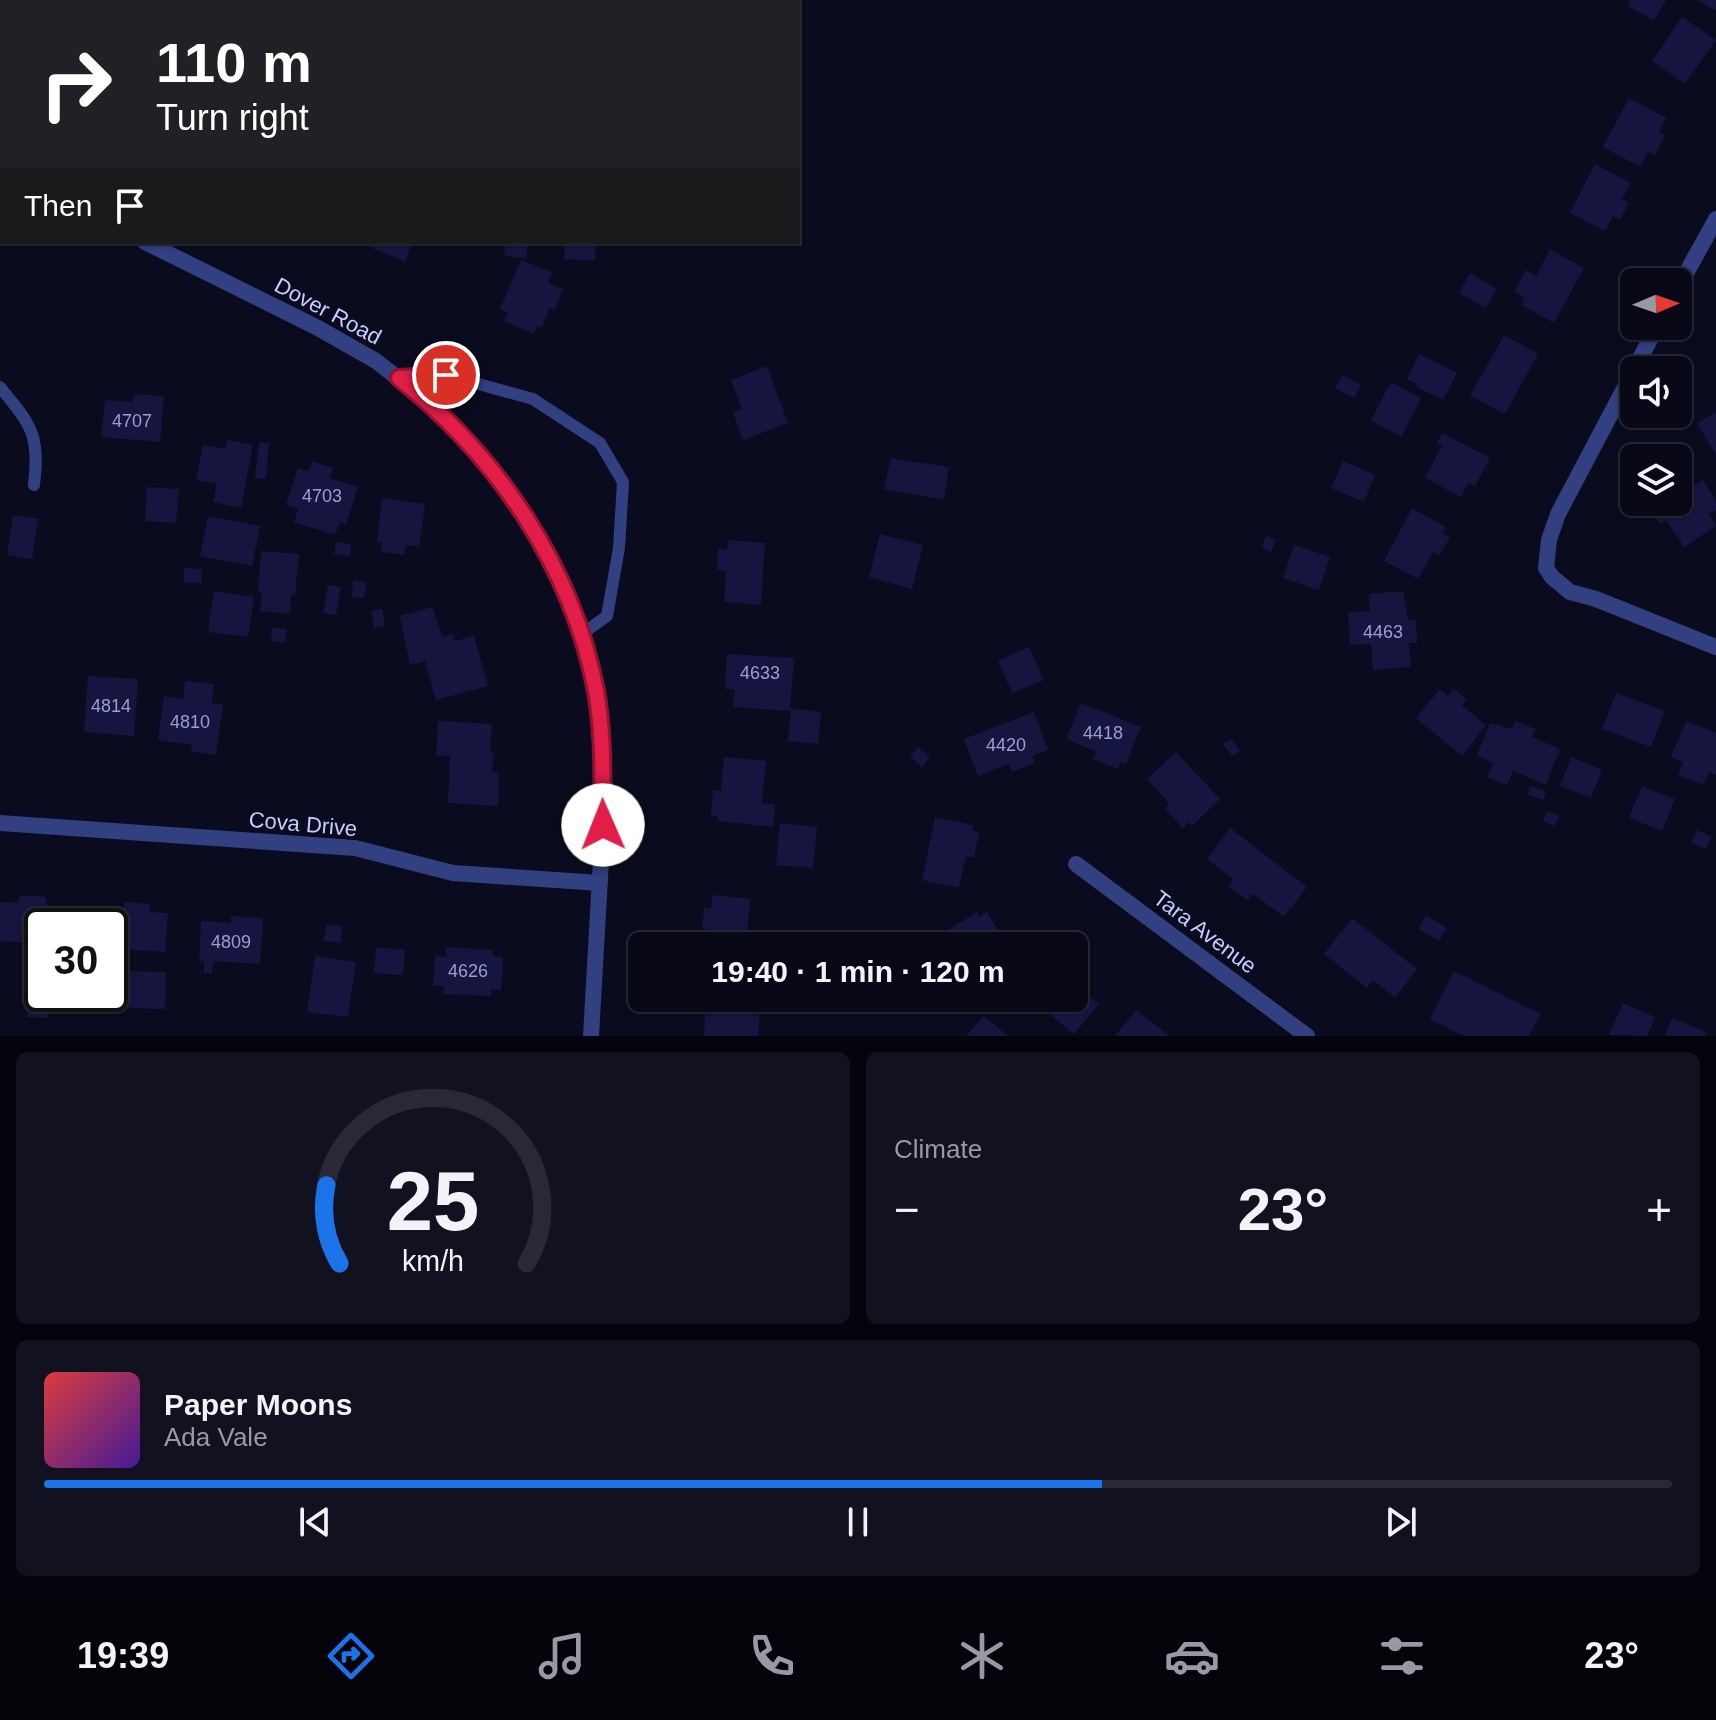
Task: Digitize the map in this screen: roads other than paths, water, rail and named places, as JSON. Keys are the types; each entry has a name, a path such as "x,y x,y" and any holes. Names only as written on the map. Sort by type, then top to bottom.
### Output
{"street":[{"path":"1689,268 1716,219"},
{"name":"Dover Road","path":"149,244 318,328 399,378 435,407 498,476 545,549 566,591 582,634 596,692 601,732 603,825 591,1036"},
{"path":"1620,397 1558,514 1549,540 1546,568 1562,588 1716,647"},
{"name":"Cova Drive","path":"0,823 355,848 453,873 600,883"},
{"name":"Tara Avenue","path":"1076,864 1307,1036"}],"lane":[{"path":"399,378 446,375 533,399 600,443 623,482 619,548 607,616 582,634"},
{"path":"0,387 29,423 37,458 34,485"}]}
